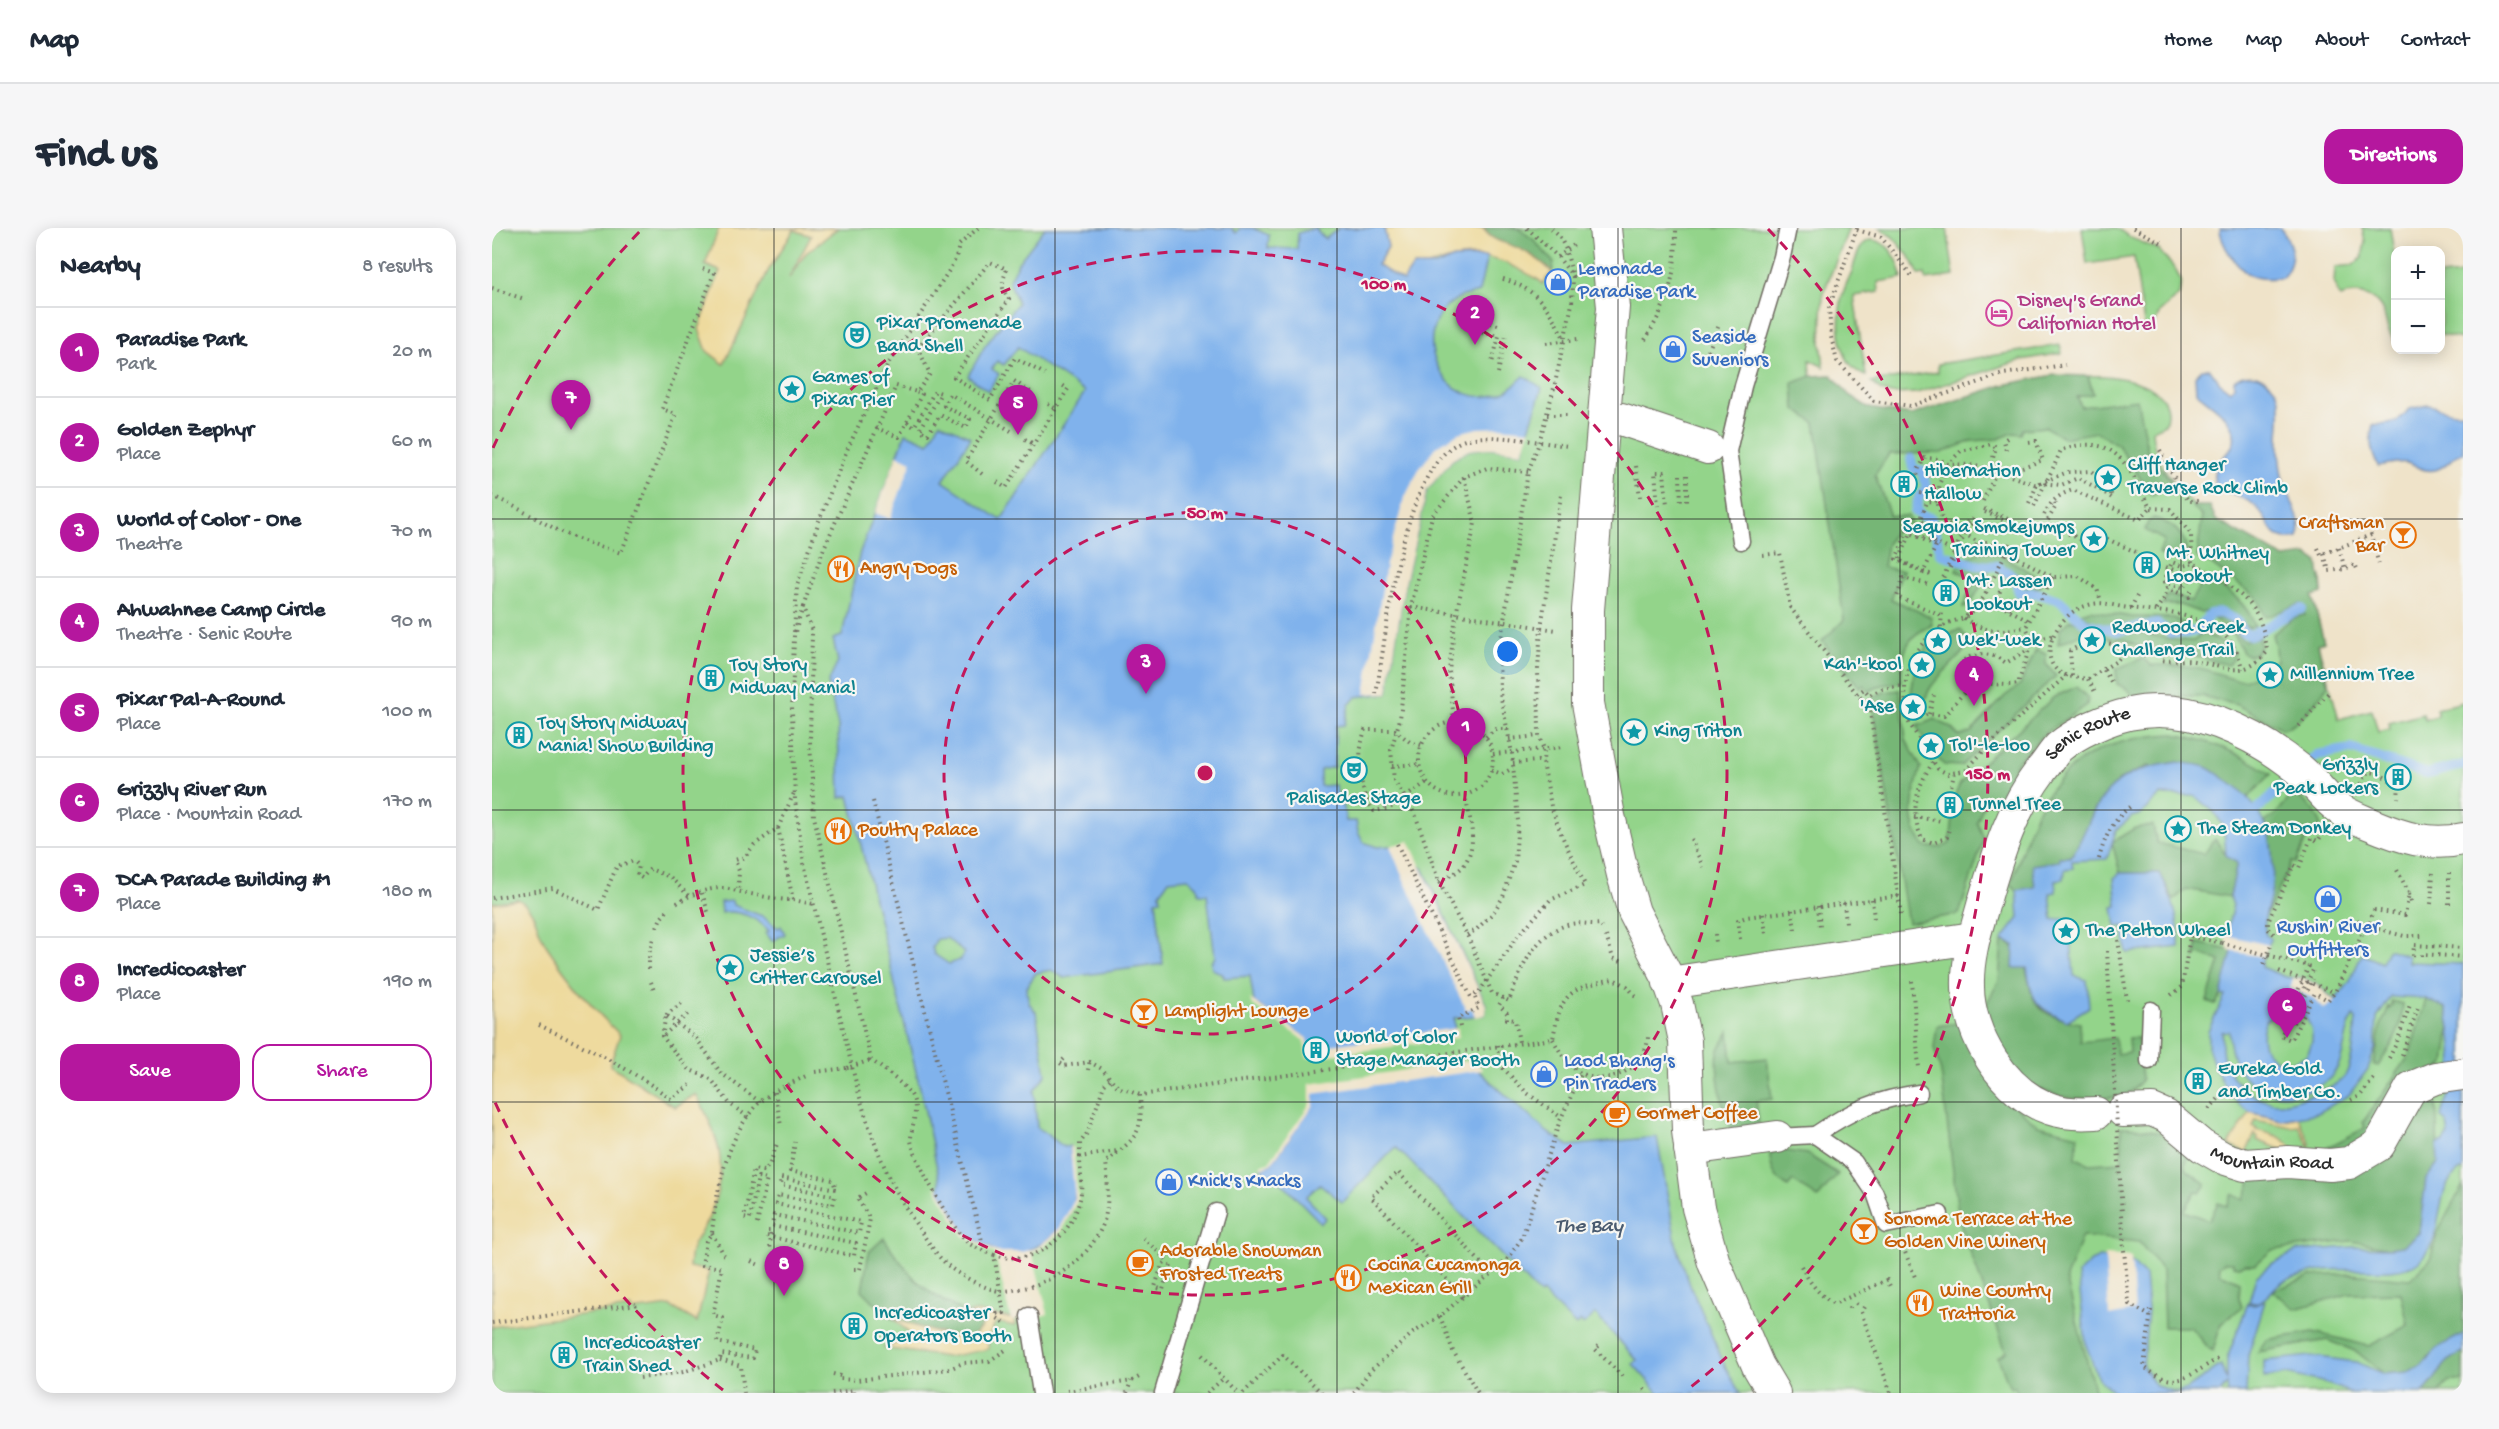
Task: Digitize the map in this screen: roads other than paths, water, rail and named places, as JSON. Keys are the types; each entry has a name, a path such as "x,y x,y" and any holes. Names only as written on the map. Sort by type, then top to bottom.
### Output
{"street":[{"path":"1605,228 1613,307 1587,619 1588,703 1623,875 1634,912 1670,983 1677,1004 1685,1041 1690,1149 1698,1208 1714,1263 1758,1366 1774,1393"},
{"path":"1604,418 1621,419 1709,456"},
{"name":"Senic Route","path":"1972,1019 1968,988 1973,938 2001,846 2031,784 2059,747 2098,726 2129,714 2148,712 2204,718 2263,742 2299,769 2344,812 2395,834 2426,843 2449,843 2463,839"},
{"path":"1670,983 1973,938"},
{"name":"Mountain Road","path":"1972,1019 1990,1058 2005,1078 2025,1094 2051,1109 2078,1114 2152,1110 2166,1116 2202,1146 2223,1158 2245,1165 2288,1162 2330,1165 2349,1162 2379,1145 2411,1088 2449,1076"},
{"path":"1690,1149 1776,1137"}],"lane":[{"path":"1741,542 1709,456 1743,386 1782,257 1788,228"},
{"path":"2149,1061 2151,1010"},
{"path":"1776,1137 1815,1135 1848,1113 1887,1098 1919,1093"},
{"path":"1815,1135 1854,1162 1875,1193 1886,1225 1940,1214"},
{"path":"1163,1393 1216,1212"},
{"path":"1029,1316 1041,1393"}],"water":[{"path":"1045,228 1231,228 1236,233 1241,228 1252,228 1269,235 1268,248 1297,249 1298,233 1315,228 1325,239 1339,228 1384,228 1388,247 1377,265 1403,281 1413,266 1436,266 1454,258 1487,257 1479,292 1461,297 1443,311 1434,328 1432,347 1437,366 1448,382 1464,393 1484,396 1506,391 1524,376 1542,388 1522,452 1490,448 1469,450 1452,460 1427,490 1403,593 1388,693 1356,697 1349,705 1344,725 1336,726 1334,767 1320,770 1320,786 1335,785 1346,821 1356,821 1363,842 1377,847 1390,846 1423,868 1486,1005 1485,1015 1454,1018 1455,1035 1309,1055 1306,1038 1254,1002 1250,976 1224,978 1223,974 1212,969 1211,962 1215,957 1207,894 1199,894 1197,886 1188,878 1169,880 1160,893 1161,899 1156,900 1163,964 1064,978 1051,970 1036,973 1026,988 1029,1003 1036,1012 1046,1074 1034,1091 1037,1127 1064,1147 1070,1146 1075,1185 1074,1205 1065,1222 1044,1242 1028,1250 1045,1313 997,1252 966,1234 939,1189 940,1182 921,1092 849,796 840,798 838,726 828,683 838,662 833,639 842,636 860,552 906,433 929,443 940,422 971,437 943,481 1001,520 1085,392 1018,347 1004,365 997,361 992,369 999,374 988,391 968,376 985,346 1018,303 1009,280 1018,263","holes":["947,938 964,953 960,960 949,964 934,954 932,947 937,939"]},
{"path":"2220,228 2280,228 2285,234 2292,253 2287,272 2282,278 2255,277 2247,273 2226,249"},
{"path":"2202,369 2210,369 2221,384 2230,391 2234,386 2234,380 2242,375 2250,374 2266,380 2277,393 2280,401 2281,467 2284,483 2299,524 2298,538 2280,537 2270,528 2259,509 2253,504 2217,489 2214,478 2215,470 2229,451 2234,437 2226,417 2196,392 2195,376"},
{"path":"2428,405 2463,412 2463,453 2435,470 2404,463 2378,466 2371,446 2373,425 2396,422 2410,409"},
{"path":"2178,762 2211,769 2250,801 2265,825 2270,838 2273,869 2271,892 2265,917 2266,935 2271,939 2261,967 2285,977 2305,979 2317,985 2335,1000 2349,983 2362,954 2382,963 2388,949 2408,956 2408,962 2463,964 2463,1169 2449,1181 2445,1190 2432,1244 2419,1261 2411,1266 2388,1270 2325,1270 2283,1281 2265,1298 2255,1303 2249,1302 2256,1277 2271,1264 2297,1251 2403,1246 2419,1233 2426,1179 2438,1163 2437,1144 2444,1142 2449,1134 2447,1123 2441,1117 2452,1082 2451,1037 2446,1008 2426,999 2391,997 2377,1018 2375,1049 2368,1069 2349,1095 2318,1113 2281,1120 2250,1112 2239,1104 2228,1093 2214,1066 2208,1047 2208,1031 2225,996 2221,995 2232,952 2226,935 2233,905 2230,897 2237,863 2226,855 2224,827 2214,812 2194,796 2160,795 2141,814 2132,817 2116,830 2107,859 2072,861 2073,868 2065,869 2064,879 2055,880 2056,892 2050,893 2053,920 2069,918 2074,976 2087,980 2089,1007 2067,1021 2048,1012 2033,996 2027,968 2013,968 2014,945 2002,940 2019,918 2017,890 2035,887 2032,865 2060,861 2059,857 2071,857 2094,811 2119,781 2140,770","holes":["2283,1010 2292,1011 2305,1018 2312,1031 2307,1054 2297,1060 2287,1062 2278,1061 2271,1056 2263,1041 2266,1020","2353,1016 2356,1019 2353,1047 2346,1074 2332,1086 2297,1100 2270,1102 2253,1095 2245,1090 2233,1076 2224,1060 2222,1032 2229,1031 2234,1059 2248,1081 2270,1093 2284,1095 2307,1091 2319,1086 2335,1072 2342,1057"]},
{"path":"2120,873 2160,873 2174,908 2179,947 2127,953 2123,926 2116,927 2113,907 2117,906 2114,878"},
{"path":"732,901 733,905 762,916 778,928 781,926 785,934 772,941 766,933 769,931 759,922 734,912 721,913 720,902"},
{"name":"The Bay","path":"1475,1063 1479,1071 1547,1132 1569,1146 1657,1137 1676,1243 1690,1285 1725,1366 1740,1393 1659,1393 1633,1364 1637,1360 1595,1314 1583,1325 1580,1321 1576,1326 1542,1293 1540,1295 1396,1147 1342,1202 1320,1184 1306,1197 1326,1218 1321,1223 1273,1174 1268,1178 1262,1168 1271,1164 1313,1105 1312,1087"},
{"path":"2100,1258 2129,1259 2145,1276 2148,1310 2143,1367 2156,1386 2176,1392 2187,1389 2221,1365 2227,1381 2227,1359 2248,1303 2254,1305 2265,1301 2248,1356 2246,1393 2228,1393 2227,1384 2220,1393 2115,1393 2098,1378 2086,1345 2078,1274 2091,1262"},
{"path":"2463,1334 2463,1352 2444,1365 2422,1393 2352,1393 2322,1382 2286,1374 2264,1378 2264,1361 2311,1356 2356,1362 2384,1374 2407,1372 2419,1367 2440,1346"}],"waterway":[{"path":"1911,459 1913,468 1922,471 1927,488 1919,497 1915,512"},
{"path":"1916,508 1921,516 1931,518 1941,554 1976,565 1997,566 2015,577 2019,593 2036,593 2059,600 2085,623 2116,631 2157,624 2171,633 2188,633 2198,630 2210,614 2221,613 2237,621 2242,632 2250,635 2302,609"},
{"path":"2248,818 2317,755 2351,749 2427,774 2463,765"}],"place":[{"name":"Lemonade Paradise Park","path":"1558,282"},
{"name":"Disney's Grand Californian Hotel","path":"1999,313"},
{"name":"Pixar Promenade Band Shell","path":"857,335"},
{"name":"Golden Zephyr","path":"1475,345"},
{"name":"Seaside Suveniors","path":"1673,349"},
{"name":"Games of Pixar Pier","path":"792,389"},
{"name":"DCA Parade Building #1","path":"571,430"},
{"name":"Pixar Pal-A-Round","path":"1018,435"},
{"name":"Cliff Hanger Traverse Rock Climb","path":"2108,478"},
{"name":"Hibernation Hallow","path":"1904,484"},
{"name":"Craftsman Bar","path":"2403,535"},
{"name":"Sequoia Smokejumps Training Tower","path":"2094,539"},
{"name":"Mt. Whitney Lookout","path":"2147,565"},
{"name":"Angry Dogs","path":"841,569"},
{"name":"Mt. Lassen Lookout","path":"1946,593"},
{"name":"Redwood Creek Challenge Trail","path":"2092,640"},
{"name":"Wek'-wek","path":"1938,641"},
{"name":"Kah'-kool","path":"1922,665"},
{"name":"Millennium Tree","path":"2270,675"},
{"name":"Toy Story Midway Mania!","path":"711,678"},
{"name":"World of Color - One","path":"1146,694"},
{"name":"Ahwahnee Camp Circle","path":"1974,706"},
{"name":"'Ase","path":"1913,707"},
{"name":"King Triton","path":"1634,732"},
{"name":"Toy Story Midway Mania! Show Building","path":"519,735"},
{"name":"Tol'-le-loo","path":"1931,746"},
{"name":"Paradise Park","path":"1466,758"},
{"name":"Palisades Stage","path":"1354,770"},
{"name":"Grizzly Peak Lockers","path":"2398,777"},
{"name":"Tunnel Tree","path":"1950,805"},
{"name":"The Steam Donkey","path":"2178,829"},
{"name":"Poultry Palace","path":"838,831"},
{"name":"Rushin' River Outfitters","path":"2328,899"},
{"name":"The Pelton Wheel","path":"2066,931"},
{"name":"Jessie’s Critter Carousel","path":"730,968"},
{"name":"Lamplight Lounge","path":"1144,1012"},
{"name":"Grizzly River Run","path":"2287,1038"},
{"name":"World of Color Stage Manager Booth","path":"1316,1050"},
{"name":"Laod Bhang's Pin Traders","path":"1544,1074"},
{"name":"Eureka Gold and Timber Co.","path":"2198,1081"},
{"name":"Gormet Coffee","path":"1617,1114"},
{"name":"Knick's Knacks","path":"1169,1182"},
{"name":"Sonoma Terrace at the Golden Vine Winery","path":"1864,1231"},
{"name":"Adorable Snowman Frosted Treats","path":"1140,1263"},
{"name":"Cocina Cucamonga Mexican Grill","path":"1348,1278"},
{"name":"Incredicoaster","path":"784,1296"},
{"name":"Wine Country Trattoria","path":"1920,1303"},
{"name":"Incredicoaster Operators Booth","path":"854,1326"},
{"name":"Incredicoaster Train Shed","path":"564,1355"}]}
